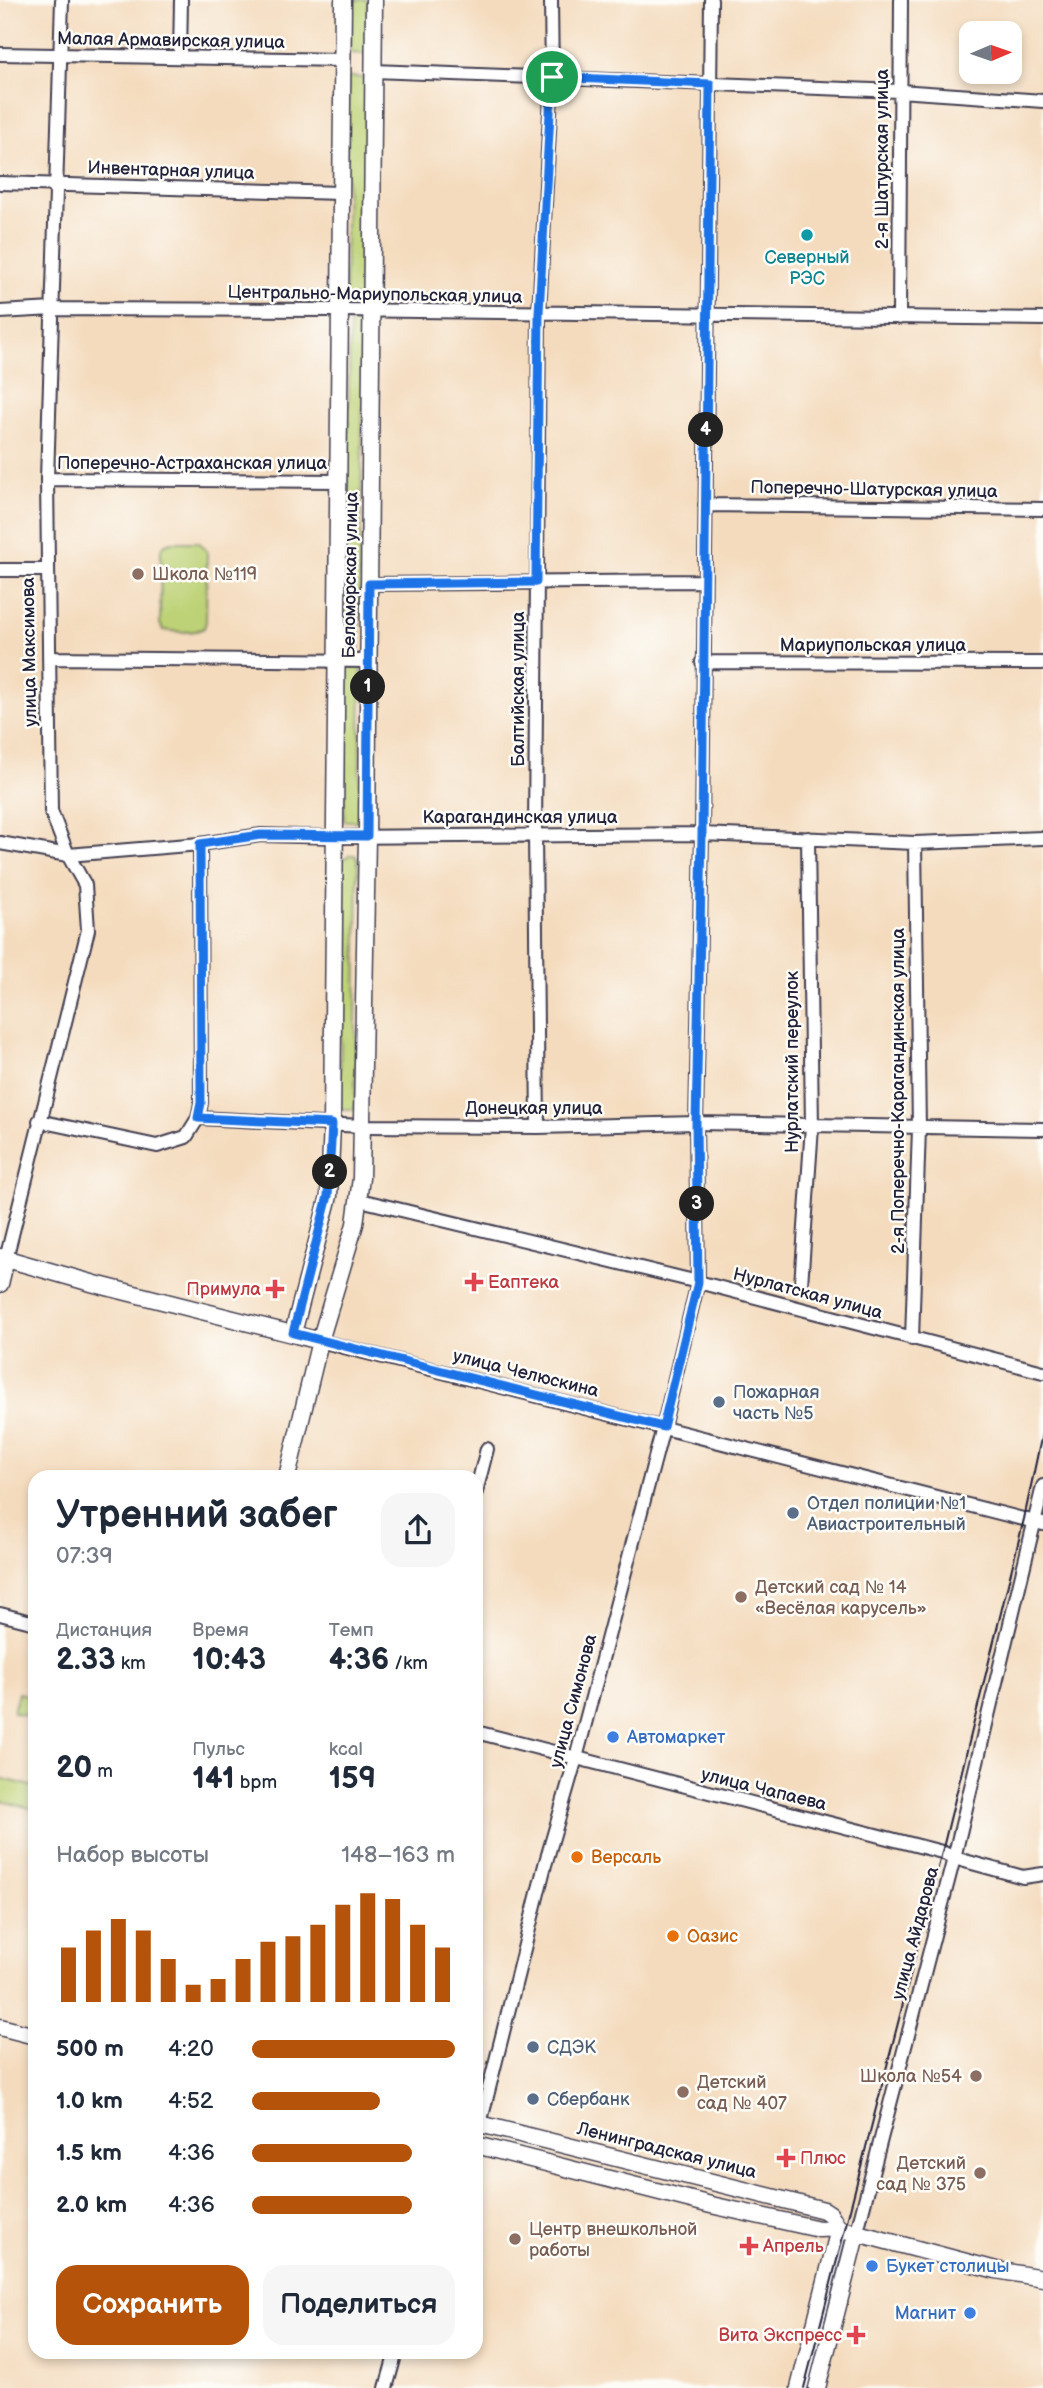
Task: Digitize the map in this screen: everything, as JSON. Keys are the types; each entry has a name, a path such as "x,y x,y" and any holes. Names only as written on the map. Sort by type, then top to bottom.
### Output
{"main road":[{"name":"Беломорская улица","path":"293,1333 328,1196 332,1124 343,0"},
{"name":"Беломорская улица","path":"288,1470 320,1340 349,1248 360,1200 367,836 374,0"},
{"name":"улица Максимова","path":"0,1283 3,1258"},
{"name":"улица Челюскина","path":"3,1258 320,1340"},
{"path":"0,2027 28,2034"},
{"name":"Ленинградская улица","path":"483,2125 824,2210 830,2214 839,2229"},
{"name":"Ленинградская улица","path":"483,2147 711,2204 819,2229 839,2229 996,2270 1043,2278"},
{"path":"799,2388 839,2229"},
{"name":"улица Айдарова","path":"817,2388 856,2235"}],"street":[{"name":"улица Максимова","path":"3,1258 84,955 88,930 85,885 68,855 51,811 47,479 62,0"},
{"path":"180,57 181,0"},
{"name":"Балтийская улица","path":"538,1127 535,834 539,313 552,77 551,0"},
{"name":"улица Симонова","path":"483,2101 663,1427 698,1282 696,1123 712,0"},
{"name":"2-я Шатурская улица","path":"899,318 901,0"},
{"name":"Малая Армавирская улица","path":"0,54 342,60"},
{"path":"373,71 899,91 1043,101"},
{"name":"Инвентарная улица","path":"0,183 340,193"},
{"name":"Центрально-Мариупольская улица","path":"0,312 53,309 371,310 1043,319"},
{"name":"Поперечно-Астраханская улица","path":"47,479 337,481"},
{"name":"Поперечно-Шатурская улица","path":"705,505 1043,509"},
{"path":"0,570 47,570"},
{"path":"369,584 704,581"},
{"path":"49,659 368,661"},
{"name":"Мариупольская улица","path":"702,662 1043,663"},
{"name":"Карагандинская улица","path":"0,843 68,855 200,844 261,835 702,835 915,843 1043,838"},
{"name":"Нурлатский переулок","path":"801,1286 812,1126 808,838"},
{"name":"2-я Поперечно-Карагандинская улица","path":"912,1339 919,1128 915,843"},
{"path":"39,1121 157,1146 186,1137 198,1118 201,1103 200,844"},
{"name":"Донецкая улица","path":"198,1118 363,1126 538,1127 696,1123 1043,1129"},
{"name":"Нурлатская улица","path":"360,1200 698,1282 1043,1373"},
{"name":"улица Челюскина","path":"320,1340 1038,1523"},
{"path":"482,1470 487,1449"},
{"name":"улица Айдарова","path":"856,2235 1038,1523 1043,1486"},
{"path":"0,1614 28,1621"},
{"name":"улица Чапаева","path":"483,1734 942,1852 954,1858 1023,1877 1043,1874"},
{"path":"386,2388 394,2359"}],"green space":[{"path":"351,0 368,0 367,54 351,53"},
{"path":"348,77 368,78 365,297 345,297"},
{"path":"350,316 364,316 359,651 345,650"},
{"path":"171,542 199,542 207,551 206,622 200,630 168,631 163,630 160,624 161,549"},
{"path":"346,667 361,667 359,821 344,821"},
{"path":"355,855 358,860 355,1109 340,1109 342,859"},
{"path":"18,1693 28,1695 28,1715 13,1712"},
{"path":"0,1778 28,1785 28,1807 0,1801"}],"tram line":[{"path":"804,2388 942,1852 1024,1519 1043,1429"}],"place":[{"name":"Северный РЭС","path":"807,235"},
{"name":"Школа №119","path":"138,574"},
{"name":"Еаптека","path":"474,1282"},
{"name":"Примула","path":"275,1289"},
{"name":"Пожарная часть №5","path":"719,1402"},
{"name":"Отдел полиции №1 Авиастроительный","path":"793,1513"},
{"name":"Детский сад № 14 «Весёлая карусель»","path":"741,1597"},
{"name":"Автомаркет","path":"613,1737"},
{"name":"Версаль","path":"577,1857"},
{"name":"Оазис","path":"673,1936"},
{"name":"СДЭК","path":"533,2047"},
{"name":"Школа №54","path":"976,2076"},
{"name":"Детский сад № 407","path":"683,2092"},
{"name":"Сбербанк","path":"533,2099"},
{"name":"Плюс","path":"786,2158"},
{"name":"Детский сад № 375","path":"980,2173"},
{"name":"Центр внешкольной работы","path":"515,2239"},
{"name":"Апрель","path":"749,2246"},
{"name":"Букет столицы","path":"872,2266"},
{"name":"Магнит","path":"970,2313"},
{"name":"Вита Экспресс","path":"856,2335"}],"route":[{"path":"552,77 710,84 702,835 696,1123 698,1282 663,1427 293,1333 328,1196 332,1124 198,1118 201,1103 200,844 261,835 367,836 369,584 536,582 539,313 552,77"}]}
